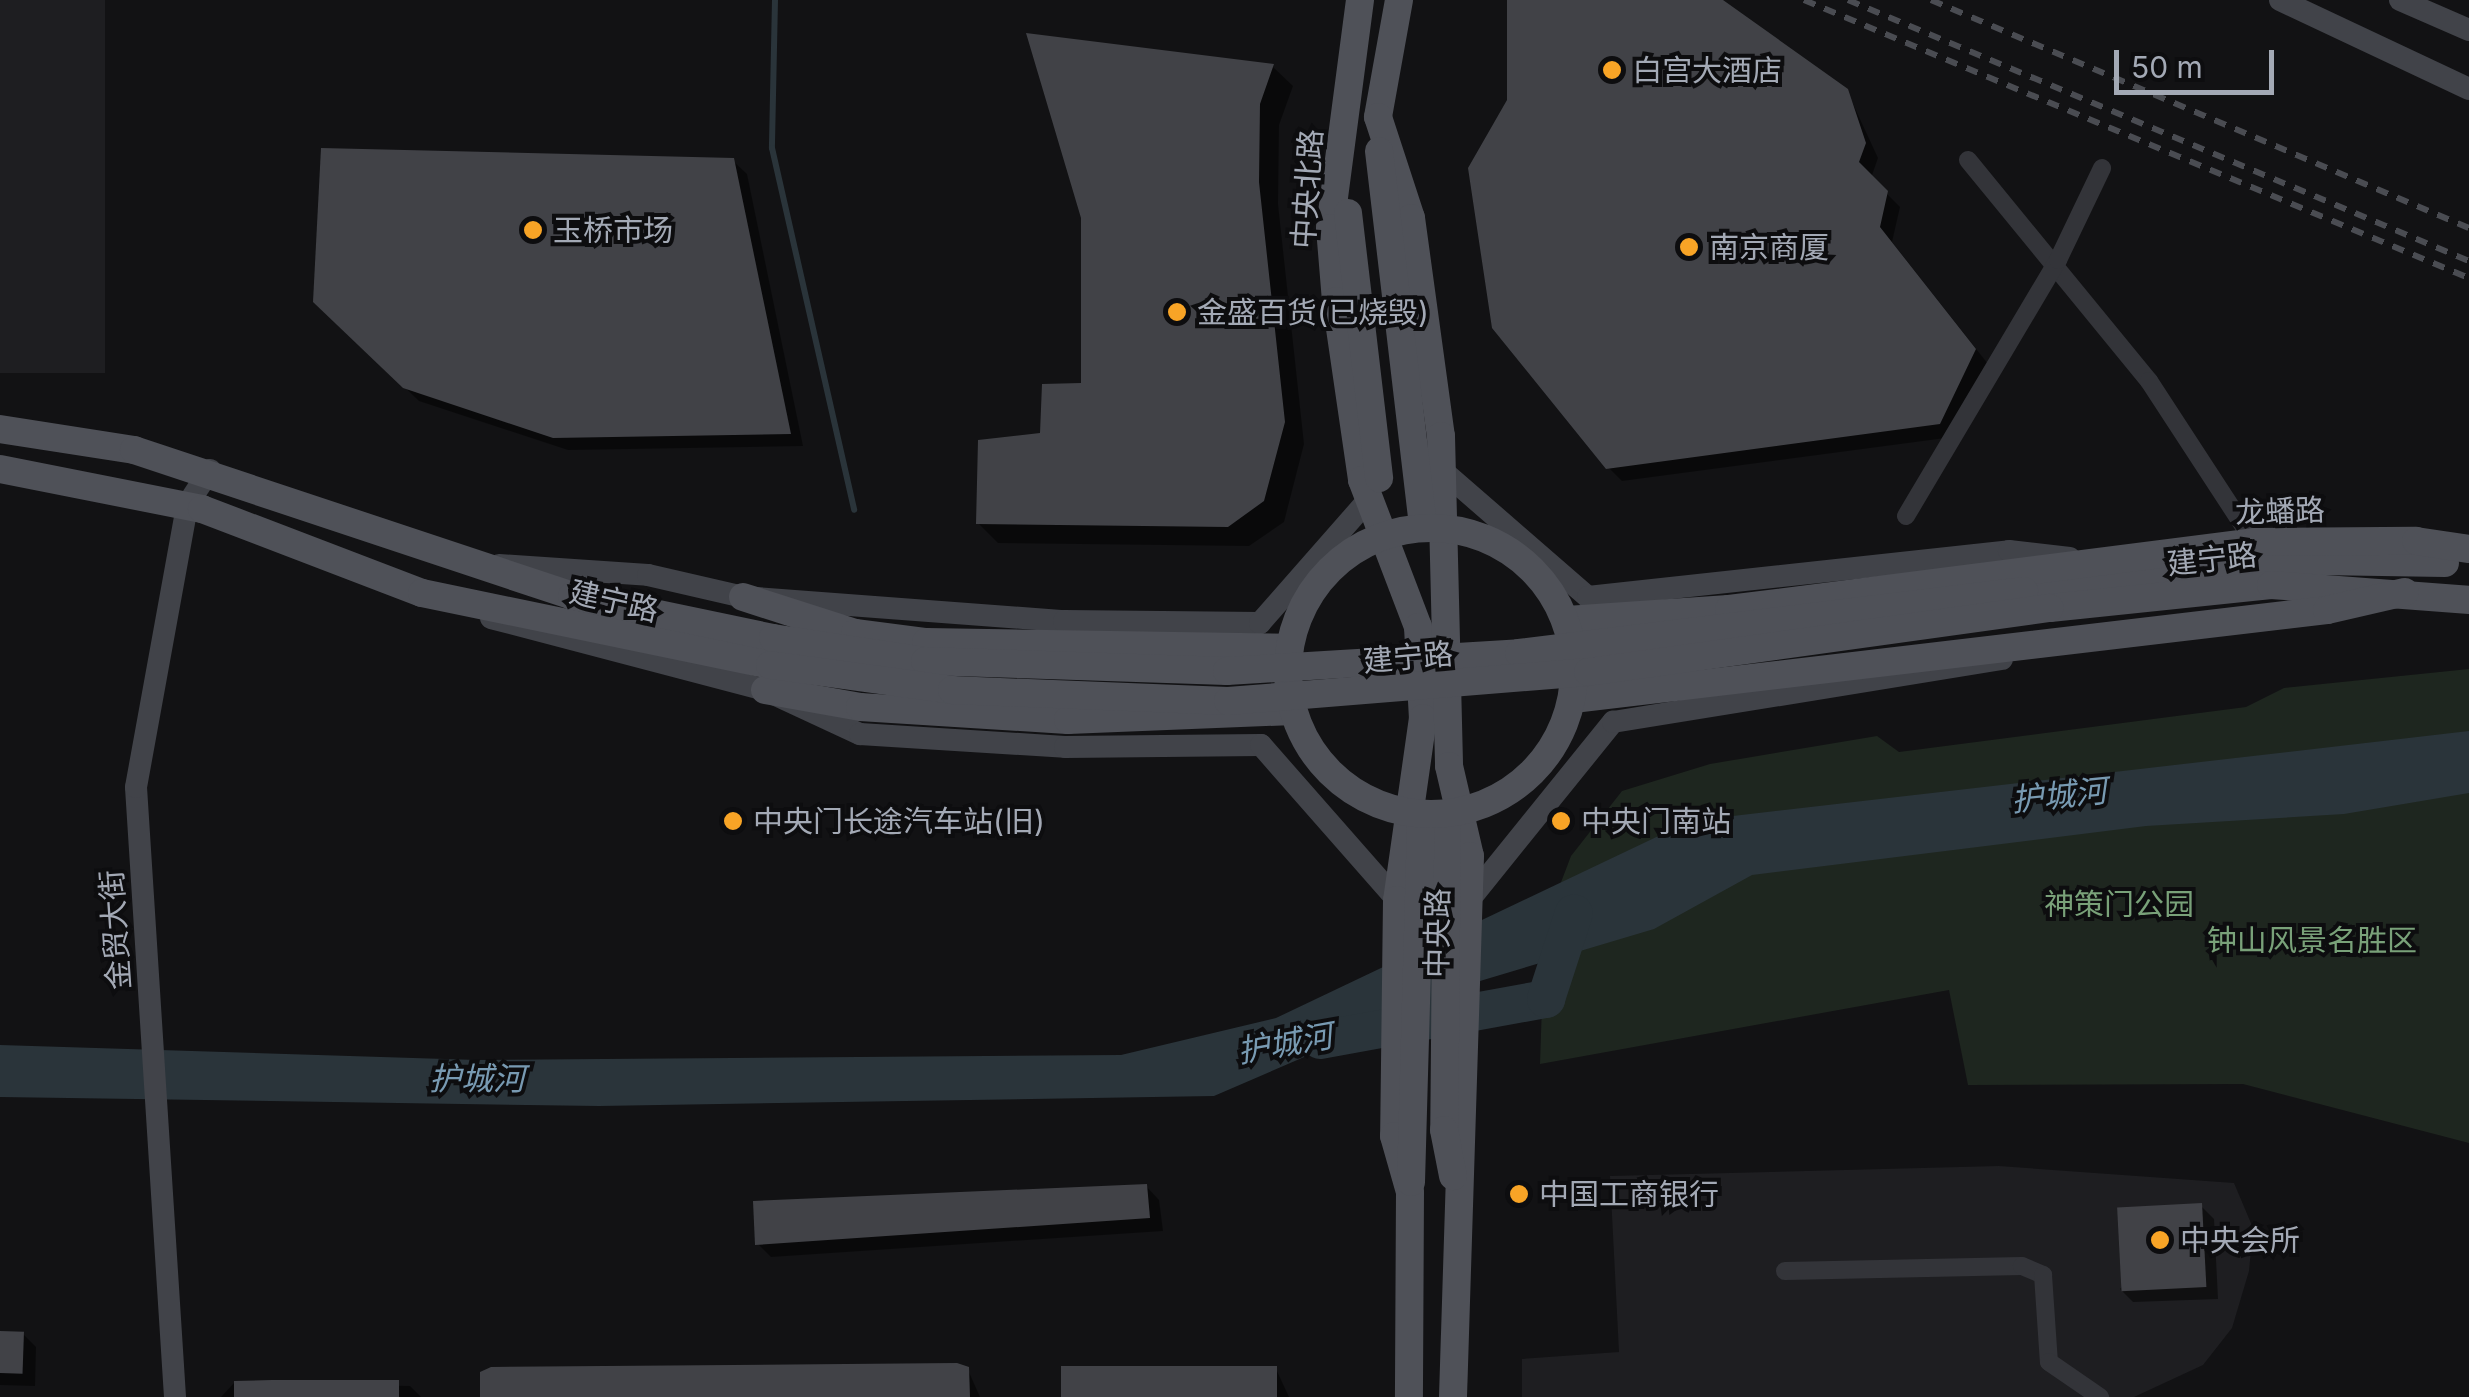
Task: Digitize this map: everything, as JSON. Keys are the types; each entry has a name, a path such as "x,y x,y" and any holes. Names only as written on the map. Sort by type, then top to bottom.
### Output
{"main road":[{"name":"中央北路","path":"1360,0 1330,228 1367,501"},
{"path":"1399,0 1378,118 1392,309 1423,527"},
{"path":"2280,0 2469,90"},
{"path":"2400,0 2469,30"},
{"path":"1378,118 1411,218 1444,472 1588,597 2009,551 2093,561"},
{"path":"1344,120 1359,315 1386,534"},
{"path":"0,428 210,470"},
{"name":"建宁路","path":"0,469 187,505 422,594 769,664 971,691 1228,701 1361,694 2276,573 2394,561 2469,568"},
{"name":"建宁路","path":"210,470 291,502 769,664"},
{"name":"金贸大街","path":"175,1397 136,787 187,505 210,470"},
{"name":"中央路","path":"1432,1071 1469,955 1470,898 1449,766 1444,472"},
{"name":"中央路","path":"1367,501 1418,627 1422,754 1397,900 1396,958 1432,1071"},
{"name":"建宁路","path":"480,564 648,575 743,597 1064,621 1260,623 1367,501"},
{"path":"1423,527 1469,532 1510,550 1544,581 1567,620 1573,700 1557,742 1529,777 1491,802 1434,814 1340,783 1293,711 1288,648 1321,578 1386,534 1423,527"},
{"name":"龙蟠路","path":"1567,620 1964,578 2254,542 2416,540 2469,549"},
{"name":"建宁路","path":"2276,573 2404,592"},
{"path":"1573,700 2113,633 2404,592 2469,600"},
{"path":"743,597 855,633 1058,649 1288,648"},
{"path":"1470,898 1613,722 1952,671 2113,633"},
{"path":"769,664 860,734 1065,747 1261,744 1397,900"},
{"path":"769,664 860,707 1087,720 1293,711"},
{"path":"1409,1397 1410,1192 1432,1071 1434,814"},
{"path":"1432,1071 1455,1188 1452,1397"}],"street":[{"path":"1968,160 2058,260 2254,542"},
{"path":"1906,516 2058,260 2102,168"},
{"path":"1785,1271 1919,1264 2032,1271 2043,1275 2049,1362 2100,1397"}],"shaded area":[{"path":"0,0 105,0 105,373 0,373"},
{"path":"1999,1166 2234,1183 2253,1228 2249,1271 2232,1328 2203,1365 2134,1397 1522,1397 1522,1359 1619,1352 1610,1176"}],"green space":[{"name":"神策门公园","path":"2469,669 2469,1143 2243,1084 1968,1085 1949,990 1540,1064 1542,1004 1534,993 1555,898 1571,856 1622,791 1710,764 1877,736 1899,752 2246,707 2284,688"}],"water":[{"path":"2469,731 2469,793 2344,814 2146,826 1752,875 1654,929 1480,981 1214,1096 599,1106 0,1097 0,1045 477,1060 1121,1055 1276,1018 1690,821"}],"building":[{"name":"南京商厦","path":"1507,0 1723,0 1848,89 1866,143 1859,162 1888,191 1880,227 1976,349 1940,424 1606,469 1492,328 1468,168 1507,100"},
{"name":"金盛百货(已烧毁)","path":"1026,33 1274,64 1260,104 1259,182 1285,422 1264,501 1228,527 976,524 978,440 1040,433 1042,384 1081,383 1081,218"},
{"name":"玉桥市场","path":"321,148 734,158 791,434 553,438 403,388 313,302"},
{"path":"1147,1184 1150,1218 755,1245 753,1201"},
{"name":"中央会所","path":"2202,1203 2206,1287 2122,1291 2117,1207"},
{"path":"0,1331 24,1332 23,1374 0,1373"},
{"path":"957,1363 969,1367 970,1397 480,1397 480,1372 491,1367"},
{"path":"1061,1366 1277,1366 1277,1397 1061,1397"},
{"path":"399,1380 399,1397 234,1397 234,1381"}],"waterway":[{"path":"775,0 772,148 854,510"},
{"name":"护城河","path":"1320,1040 1546,999 1574,913"}],"railway":[{"path":"1804,0 2469,278"},
{"path":"1848,0 2469,261"},
{"path":"1931,0 2469,228"}],"place":[{"name":"白宫大酒店","path":"1612,70"},
{"name":"玉桥市场","path":"533,230"},
{"name":"南京商厦","path":"1689,247"},
{"name":"金盛百货(已烧毁)","path":"1177,312"},
{"name":"中央门长途汽车站(旧)","path":"733,821"},
{"name":"中央门南站","path":"1561,821"},
{"name":"中国工商银行","path":"1519,1194"},
{"name":"中央会所","path":"2160,1240"}],"park label":[{"name":"钟山风景名胜区","path":"2312,940"}]}
